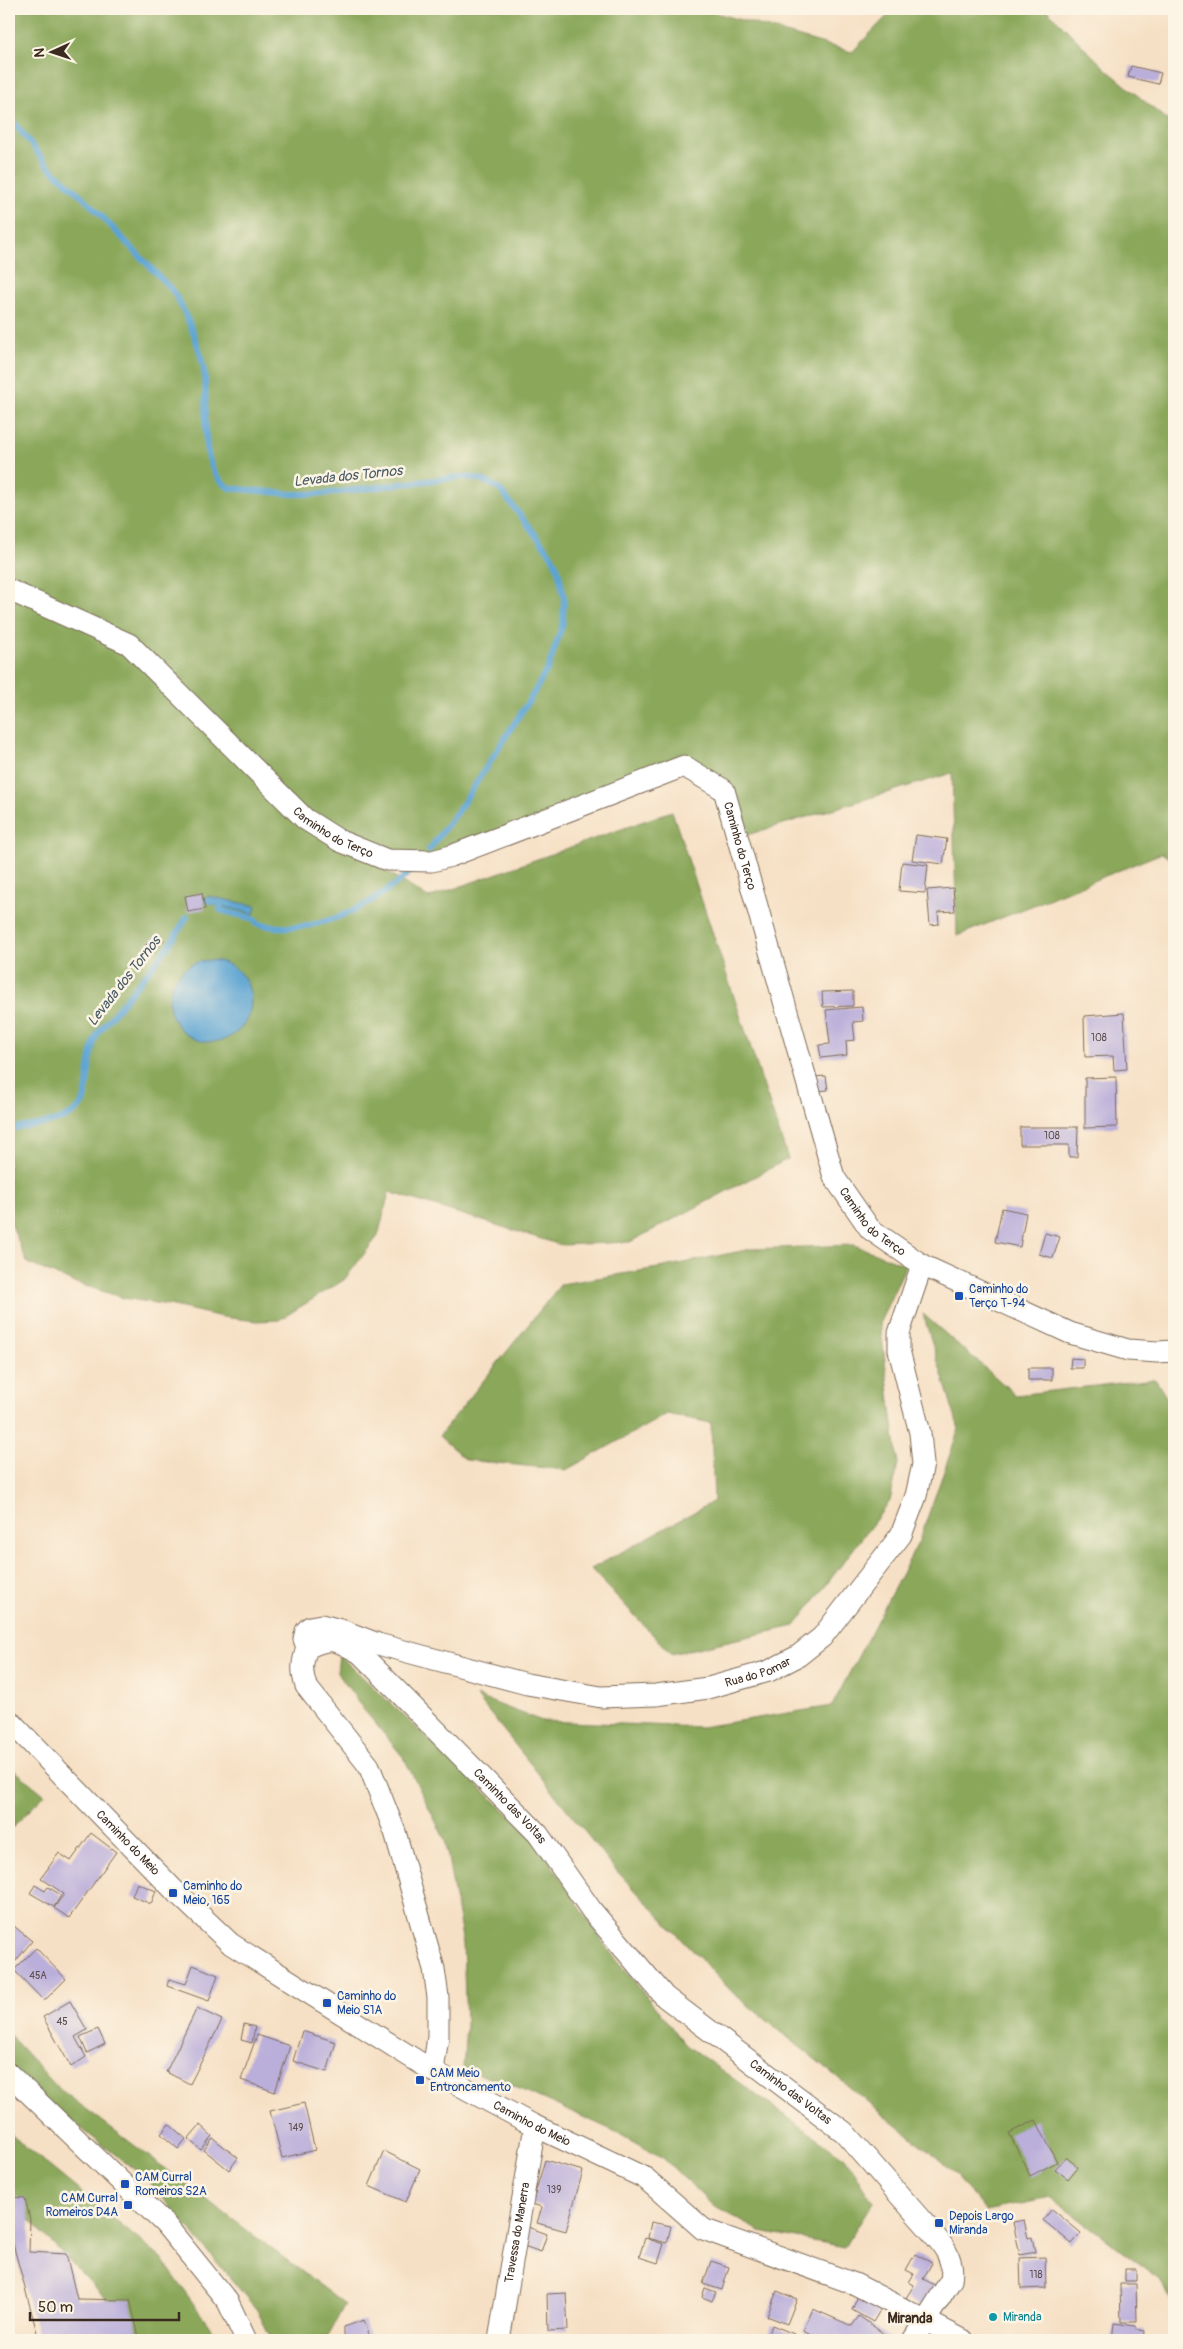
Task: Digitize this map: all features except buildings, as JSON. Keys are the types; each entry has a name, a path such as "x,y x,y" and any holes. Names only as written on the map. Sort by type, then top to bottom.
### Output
{"street":[{"name":"Caminho do Terço","path":"9,590 128,644 305,819 340,841 387,860 432,860 451,856 684,766 724,790 834,1178 870,1230 922,1265 1070,1333 1128,1350 1174,1351"},
{"name":"Rua do Pomar","path":"307,1648 304,1639 306,1631 310,1627 320,1625 344,1631 378,1644 527,1684 601,1697 656,1696 708,1688 770,1671 798,1656 822,1637 901,1535 916,1496 923,1464 920,1433 899,1350 899,1333 922,1265"},
{"name":"Caminho das Voltas","path":"307,1648 329,1640 338,1641 360,1654 538,1834 592,1911 665,1997 844,2132 930,2230 949,2256 953,2270 951,2280 913,2340"},
{"path":"307,1648 301,1671 306,1686 369,1766 395,1832 415,1898 434,1969 438,1997 438,2037 433,2071"},
{"name":"Caminho do Meio","path":"9,1720 173,1889 231,1944 433,2071 535,2126 645,2178 703,2229 855,2284 924,2322 963,2340"},
{"path":"9,2074 165,2224 228,2302 246,2340"},
{"name":"Travessa do Manerra","path":"499,2340 535,2126"}],"green space":[{"path":"9,9 703,9 852,52 894,9 1046,9 1106,69 1174,126 1174,862 1162,853 957,936 952,773 737,838 724,790 684,766 432,861 343,843 428,898 672,811 788,1159 630,1242 561,1245 389,1192 378,1236 344,1280 279,1320 257,1321 222,1317 174,1306 124,1298 73,1282 27,1263 9,1218"},
{"path":"854,1245 906,1265 880,1322 898,1464 890,1501 795,1626 671,1654 591,1569 714,1501 711,1423 667,1414 566,1470 466,1460 439,1436 561,1284 664,1267 751,1249"},
{"path":"923,1314 1016,1395 1155,1379 1174,1409 1174,2305 1159,2278 1051,2198 986,2211 952,2170 733,1993 613,1867 476,1696 542,1721 701,1727 832,1706 919,1541 959,1429"},
{"path":"339,1655 533,1837 607,1948 686,2045 845,2158 873,2202 845,2247 760,2231 713,2206 663,2158 610,2129 527,2092 463,2068 466,2025 463,1944 445,1840 404,1758 364,1710 337,1672"},
{"path":"9,1768 13,1769 45,1795 9,1831"},
{"path":"9,2034 57,2087 345,2304 326,2340 272,2340 257,2310 147,2179 9,2073"},
{"path":"9,2133 162,2259 219,2340 146,2340 9,2198"}],"water":[{"path":"207,896 256,906 254,914 208,903"},
{"path":"210,960 226,963 239,972 248,985 251,1001 248,1017 239,1030 226,1039 210,1042 194,1039 181,1030 172,1017 169,1001 172,985 181,972 194,963"}],"waterway":[{"name":"Levada dos Tornos","path":"9,116 48,166 87,201 172,290 177,298 195,337 203,365 207,449 211,465 218,478 230,488 291,494 322,494 458,477 476,479 491,484 501,491 552,556 558,569 564,597 563,623 548,668 464,802 429,850"},
{"name":"Levada dos Tornos","path":"207,900 221,903 220,910 255,919 256,923 277,927 298,927 338,917 358,908 394,885 410,872"},
{"name":"Levada dos Tornos","path":"9,1129 50,1123 60,1120 77,1110 85,1096 93,1044 97,1034 168,947 187,917"}],"place":[{"name":"Caminho do Terço T-94","path":"959,1296"},
{"name":"Caminho do Meio, 165","path":"173,1893"},
{"name":"Caminho do Meio S1A","path":"327,2003"},
{"name":"CAM Meio Entroncamento","path":"420,2080"},
{"name":"CAM Curral Romeiros S2A","path":"125,2184"},
{"name":"CAM Curral Romeiros D4A","path":"128,2205"},
{"name":"Depois Largo Miranda","path":"939,2223"},
{"name":"Miranda","path":"993,2317"}],"district":[{"name":"Miranda","path":"910,2318"}]}
